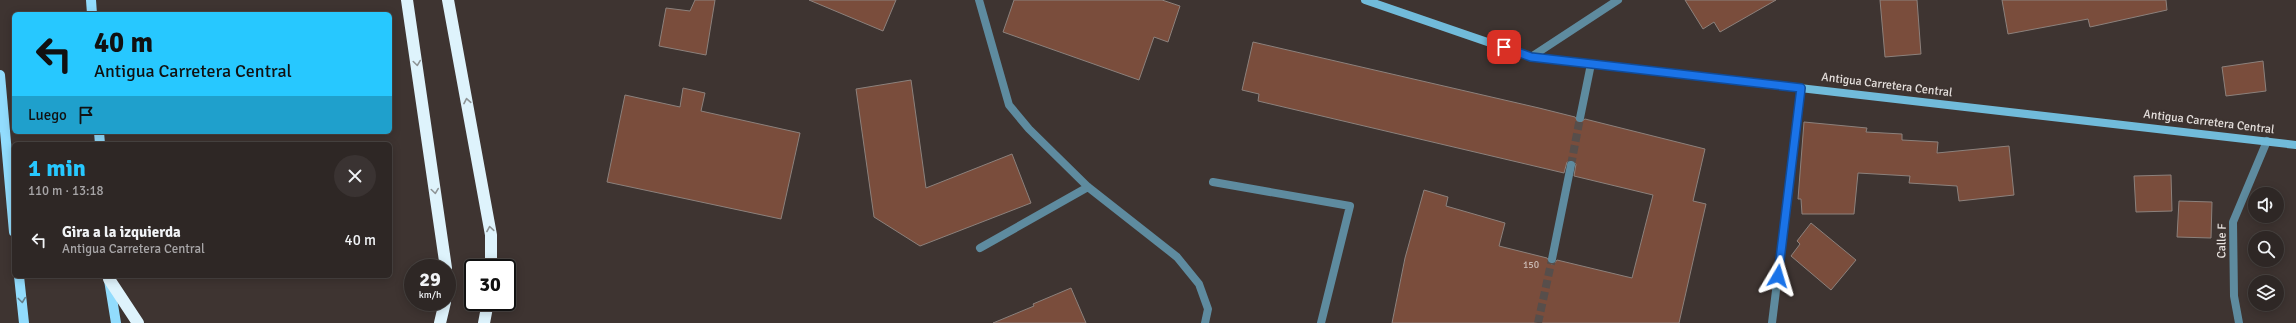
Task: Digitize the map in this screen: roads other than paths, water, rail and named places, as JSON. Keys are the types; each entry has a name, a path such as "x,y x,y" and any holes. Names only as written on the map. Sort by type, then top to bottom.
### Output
{"highway":[{"path":"400,0 412,24"},
{"path":"407,0 412,24 445,259"},
{"path":"448,0 492,235 491,259"},
{"path":"109,278 138,323"},
{"path":"440,323 443,311"},
{"path":"484,323 486,311"}],"main road":[{"path":"91,0 92,12"},
{"path":"0,75 12,210"},
{"path":"19,278 24,323"},
{"path":"109,278 116,323"}],"street":[{"path":"979,0 1009,105 1029,129 1088,187 1177,257 1199,284 1208,309 1205,323"},
{"name":"Antigua Carretera Central","path":"1365,0 1531,57 2296,145"},
{"path":"1531,57 1618,0"},
{"path":"1580,118 1591,64"},
{"path":"1772,323 1801,88"},
{"name":"Calle F","path":"2239,323 2234,296 2233,222 2267,141"},
{"path":"1552,259 1570,165"},
{"path":"1213,182 1350,206 1321,323"},
{"path":"980,248 1088,187"}],"tunnel":[{"path":"1571,165 1580,118"},
{"path":"1538,323 1552,259"}]}
